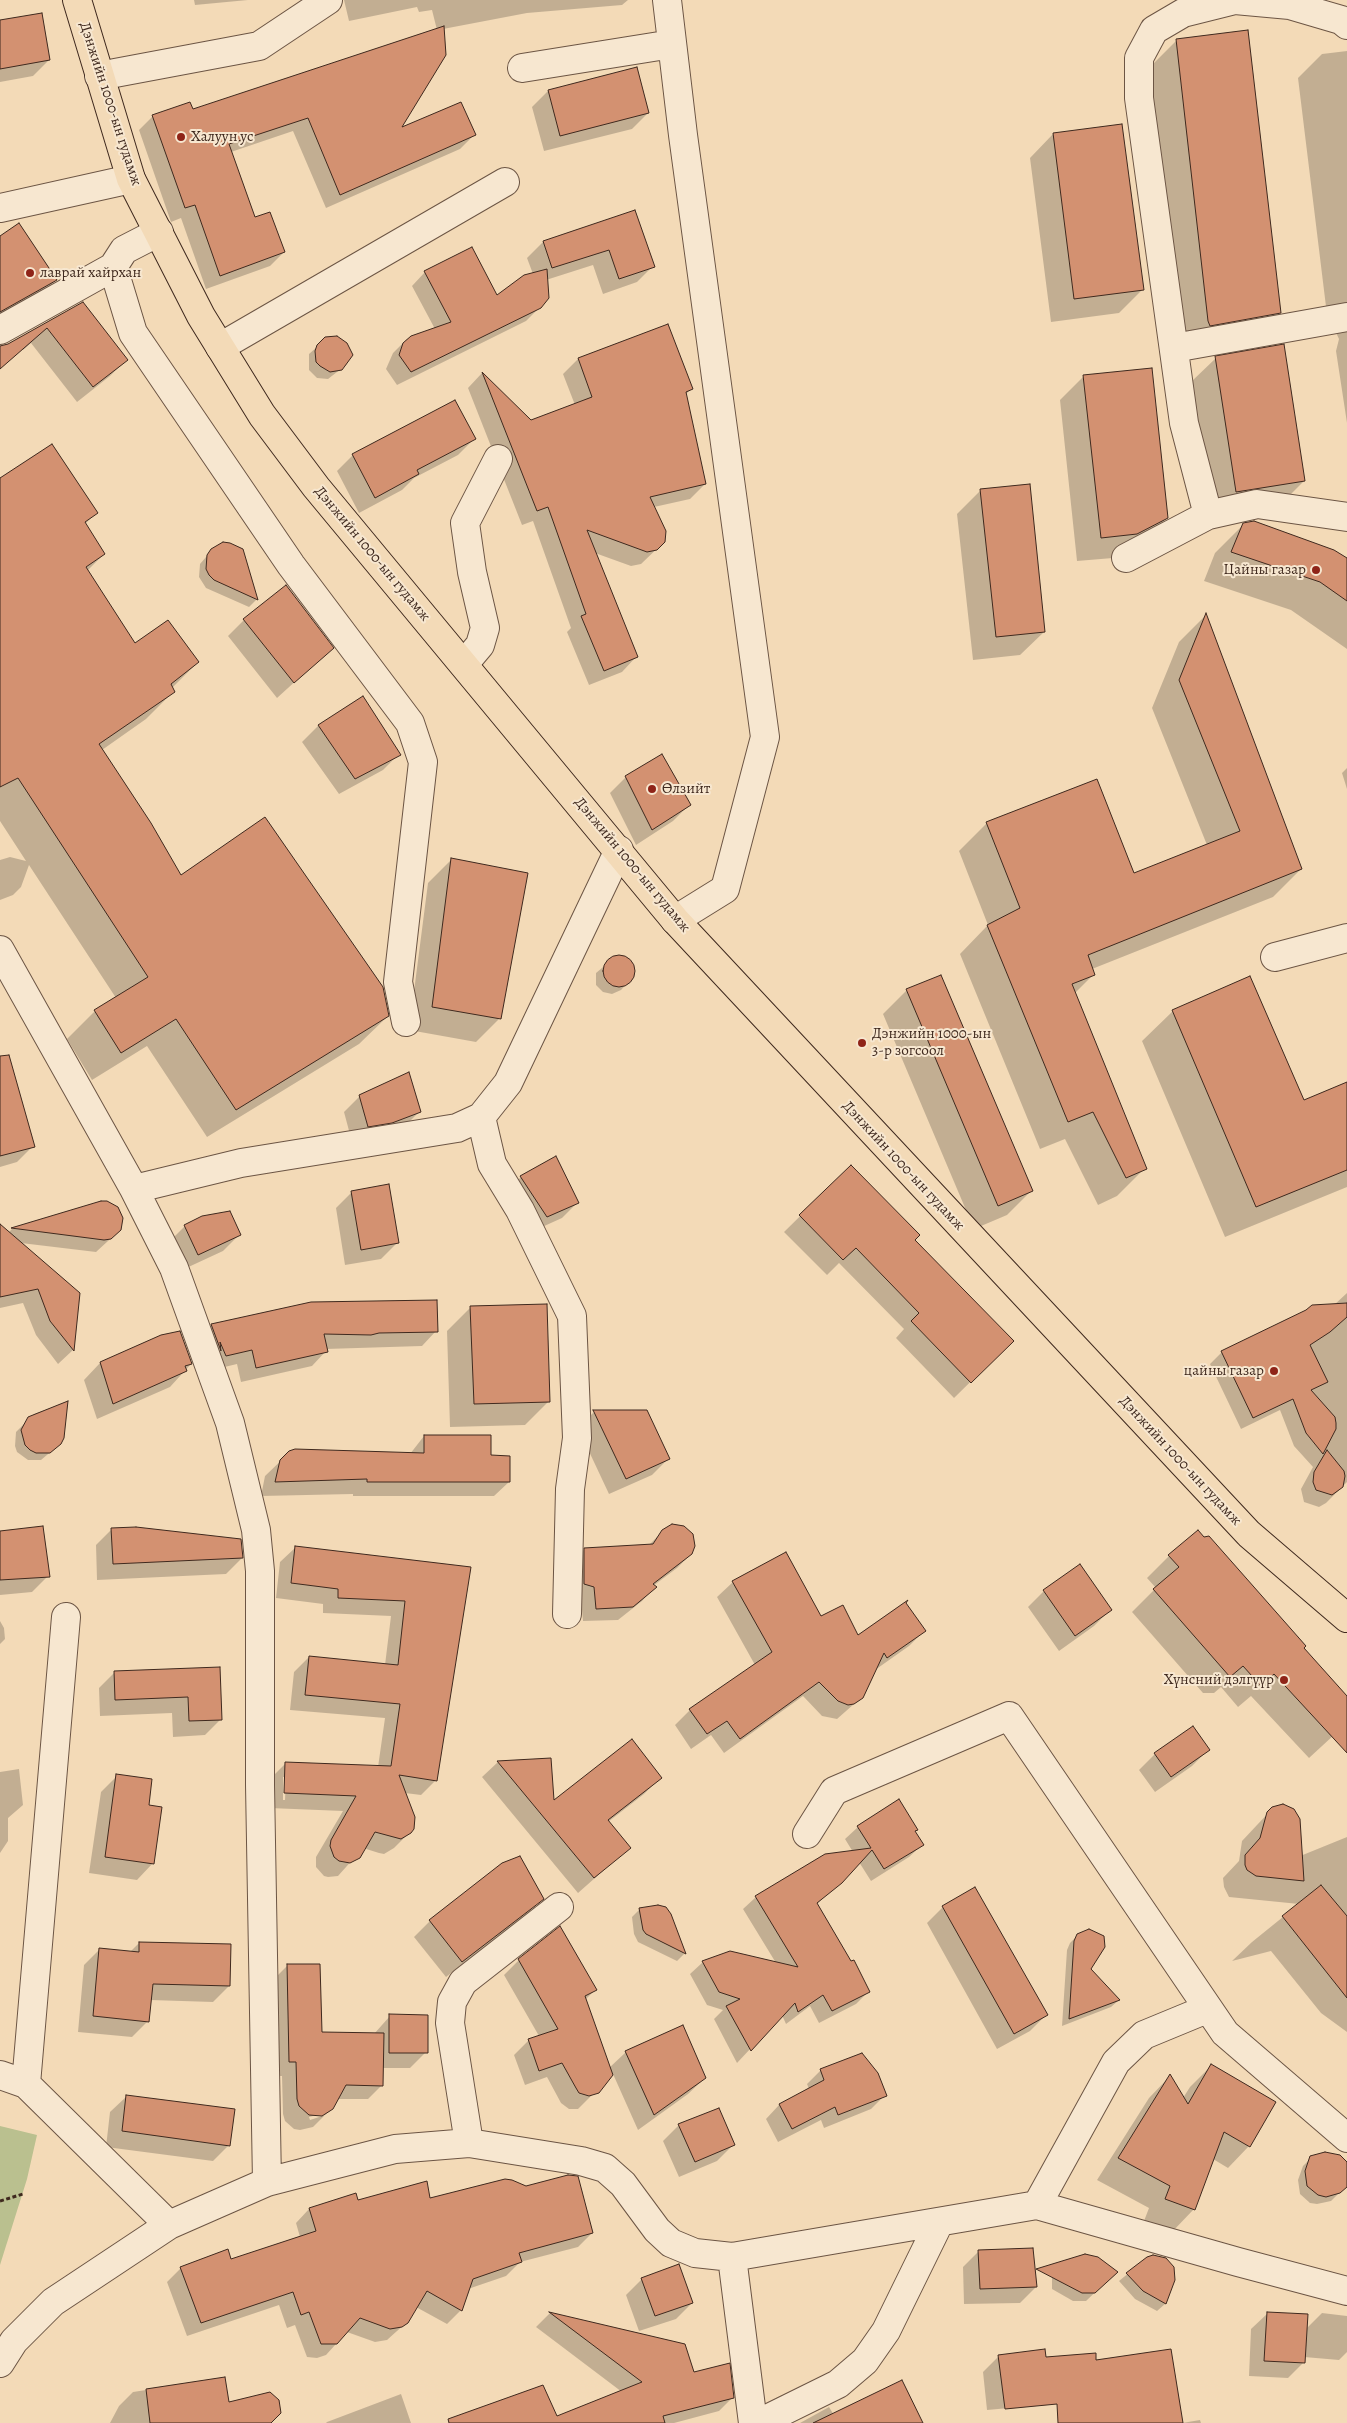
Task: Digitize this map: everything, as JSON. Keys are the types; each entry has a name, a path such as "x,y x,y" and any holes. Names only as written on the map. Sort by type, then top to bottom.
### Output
{"main road":[{"name":"Дэнжийн 1000-ын гудамж","path":"77,0 131,179 201,316 262,415 316,487 619,850 675,920 1249,1534 1347,1618"}],"street":[{"path":"99,76 259,46 328,0"},
{"path":"667,0 765,736 725,889 675,920"},
{"path":"1208,515 1184,423 1139,98 1139,58 1154,30 1183,14 1235,0 1290,5 1341,20 1347,25"},
{"path":"522,68 672,44"},
{"path":"0,208 131,179"},
{"path":"220,347 505,182"},
{"path":"0,330 113,267 124,250 158,232"},
{"path":"113,267 133,333 291,565 410,723 423,762 398,982 406,1022"},
{"path":"1174,348 1347,317"},
{"path":"464,664 480,645 486,628 472,572 465,523 498,459"},
{"path":"1126,558 1208,515 1257,504 1347,517"},
{"path":"134,1189 241,1163 457,1128 481,1116 508,1083 619,850"},
{"path":"1275,957 1347,938"},
{"path":"0,950 134,1189 174,1268 230,1423 256,1530 260,1571 260,1784 266,2182"},
{"path":"481,1116 492,1164 520,1210 572,1316 578,1438 570,1489 567,1614"},
{"path":"26,2084 66,1617"},
{"path":"807,1834 834,1791 1009,1716 1225,2033 1347,2138"},
{"path":"469,2143 450,2023 452,2002 462,1982 559,1907"},
{"path":"1037,2206 1116,2062 1144,2035 1208,2008"},
{"path":"0,2075 26,2084 169,2225"},
{"path":"0,2363 14,2341 53,2302 169,2225 266,2182 395,2149 469,2143 580,2161 605,2168 623,2184 657,2230 671,2243 695,2253 732,2257 1037,2206 1347,2291"},
{"path":"759,2423 838,2384 865,2361 886,2331 939,2223"},
{"path":"732,2257 753,2423"}],"path":[{"path":"0,2201 23,2194"}],"green space":[{"path":"0,2126 37,2135 27,2179 0,2265"}],"building":[{"path":"42,13 50,60 0,69 0,20"},
{"path":"444,26 446,55 402,127 461,102 476,135 340,195 308,118 229,144 255,217 270,212 285,252 220,276 195,205 185,208 152,115 190,102 193,109"},
{"path":"1248,30 1281,313 1210,326 1176,39"},
{"path":"637,67 649,113 560,136 548,90"},
{"path":"1122,124 1144,290 1074,299 1053,133"},
{"path":"635,210 655,267 619,279 609,250 552,268 543,241"},
{"path":"19,223 57,280 0,312 0,236"},
{"path":"472,247 497,295 524,275 547,269 549,298 541,308 411,372 399,355 403,343 411,336 451,322 424,271"},
{"path":"83,302 128,360 93,387 47,328 0,369 0,346 8,344"},
{"path":"668,324 693,389 686,392 706,484 650,497 666,531 665,542 657,550 647,552 587,530 638,657 604,671 581,616 586,614 548,507 537,511 482,372 531,420 592,397 578,358"},
{"path":"337,336 347,343 353,355 342,370 330,372 316,362 315,351 317,345 325,337"},
{"path":"1284,344 1305,481 1236,492 1215,356"},
{"path":"1152,368 1168,518 1137,534 1101,538 1083,375"},
{"path":"455,400 476,439 417,470 419,474 375,498 352,454"},
{"path":"52,444 98,513 85,522 105,554 86,567 135,643 168,620 199,662 171,684 175,692 99,744 151,823 181,875 265,817 383,987 389,1016 236,1110 176,1019 121,1053 94,1010 148,977 18,778 0,787 0,478"},
{"path":"1030,484 1045,632 996,637 980,489"},
{"name":"Цайны газар","path":"1254,521 1334,550 1347,558 1347,601 1320,582 1231,552 1243,523"},
{"path":"223,542 243,549 258,600 214,580 209,575 206,569 207,555 211,549"},
{"path":"286,585 334,648 294,683 243,619"},
{"path":"1206,613 1302,869 1088,955 1095,975 1072,984 1147,1169 1126,1178 1093,1112 1068,1122 987,925 1020,908 986,822 1097,779 1134,873 1240,831 1179,680"},
{"path":"363,696 401,755 355,779 318,725"},
{"path":"662,754 691,805 652,830 625,776"},
{"path":"451,858 528,873 501,1019 432,1007"},
{"path":"619,955 625,956 630,960 634,965 634,977 630,982 625,986 619,987 613,986 608,982 604,977 603,971 604,965 608,960 613,956"},
{"path":"941,975 1033,1191 998,1206 906,989"},
{"path":"1250,976 1304,1100 1347,1082 1347,1170 1256,1207 1172,1010"},
{"path":"9,1055 35,1147 0,1156 0,1056"},
{"path":"409,1072 421,1112 392,1123 368,1127 359,1095"},
{"path":"556,1156 579,1203 547,1217 520,1176"},
{"path":"851,1165 920,1235 915,1240 1014,1341 971,1383 911,1321 919,1313 856,1248 843,1260 799,1215"},
{"path":"389,1184 399,1243 361,1250 351,1191"},
{"path":"101,1201 107,1201 118,1207 123,1218 121,1230 111,1239 104,1240 11,1228"},
{"path":"230,1211 241,1235 198,1255 184,1225 202,1216"},
{"path":"0,1224 80,1293 74,1351 50,1321 38,1289 0,1297"},
{"path":"437,1300 438,1332 379,1333 371,1335 324,1334 328,1352 256,1368 252,1350 226,1356 220,1342 221,1351 211,1324 311,1302"},
{"path":"1347,1303 1347,1317 1330,1332 1310,1345 1328,1382 1311,1390 1335,1417 1336,1423 1336,1429 1323,1454 1306,1433 1293,1399 1253,1418 1221,1351 1306,1310 1312,1305"},
{"path":"547,1304 550,1402 474,1404 470,1306"},
{"path":"180,1331 192,1364 185,1366 187,1371 113,1404 100,1362 161,1335"},
{"path":"68,1401 64,1438 61,1444 50,1453 36,1453 30,1450 25,1445 21,1430 28,1417"},
{"path":"593,1410 647,1410 670,1459 626,1479"},
{"path":"424,1435 491,1435 491,1455 510,1456 510,1482 367,1482 367,1479 275,1482 280,1460 289,1451 295,1449 424,1453"},
{"path":"1327,1450 1344,1471 1345,1476 1343,1487 1332,1495 1316,1490 1313,1482 1314,1472"},
{"path":"672,1524 684,1526 693,1534 695,1546 692,1554 653,1584 657,1587 633,1607 596,1609 594,1587 584,1584 584,1548 653,1544 662,1530"},
{"path":"43,1526 50,1577 0,1580 0,1531"},
{"path":"136,1527 241,1539 243,1558 113,1564 111,1528"},
{"path":"1198,1530 1204,1537 1209,1536 1306,1646 1304,1648 1347,1696 1347,1753 1274,1674 1261,1686 1243,1666 1230,1677 1153,1589 1179,1567 1168,1555"},
{"path":"295,1546 471,1567 437,1781 399,1775 415,1817 414,1829 401,1839 375,1832 360,1858 350,1863 339,1861 334,1857 330,1846 331,1840 356,1796 284,1793 285,1762 391,1766 400,1704 305,1695 309,1656 398,1665 405,1601 338,1598 338,1589 291,1583"},
{"path":"786,1552 821,1616 843,1605 858,1635 908,1600 906,1603 926,1631 887,1658 884,1653 863,1698 854,1704 848,1705 838,1701 819,1682 740,1739 727,1721 707,1734 689,1709 772,1652 732,1581"},
{"path":"1080,1564 1112,1610 1075,1636 1043,1590"},
{"path":"220,1667 222,1720 189,1721 188,1697 115,1700 114,1671"},
{"path":"1193,1726 1210,1750 1171,1777 1154,1753"},
{"path":"632,1739 662,1778 608,1820 631,1848 594,1878 497,1761 551,1758 554,1800"},
{"path":"116,1774 152,1779 149,1805 162,1807 154,1864 105,1857"},
{"path":"899,1799 918,1830 915,1831 924,1845 884,1869 872,1850 842,1883 817,1903 851,1961 854,1960 870,1992 832,2011 823,1995 798,2012 795,2003 751,2051 726,2006 740,1999 719,1992 702,1961 730,1951 798,1967 755,1896 825,1854 871,1848 857,1826"},
{"path":"1283,1804 1294,1809 1300,1819 1304,1881 1256,1876 1247,1870 1245,1865 1245,1855 1260,1838 1267,1812 1272,1807"},
{"path":"520,1856 544,1899 462,1962 429,1920 502,1863"},
{"path":"1321,1885 1347,1916 1347,1998 1282,1916"},
{"path":"975,1887 1048,2015 1014,2034 942,1906"},
{"path":"658,1905 666,1907 671,1914 686,1954 646,1934 643,1930 639,1908"},
{"path":"560,1926 597,1990 585,1996 613,2075 599,2093 589,2096 579,2093 562,2063 539,2071 528,2039 558,2029 518,1959"},
{"path":"1089,1929 1104,1936 1105,1947 1091,1969 1120,2000 1069,2019 1074,1941 1077,1934"},
{"path":"139,1942 231,1944 230,1986 153,1984 149,2022 93,2016 99,1948 139,1952"},
{"path":"287,1964 320,1964 322,2032 384,2033 383,2086 346,2085 333,2109 322,2116 309,2115 299,2106 297,2099 296,2062 289,2062"},
{"path":"389,2014 428,2015 428,2053 389,2053"},
{"path":"683,2025 706,2078 654,2115 625,2051"},
{"path":"862,2053 878,2073 887,2096 838,2115 835,2107 792,2129 779,2104 824,2080 820,2069"},
{"path":"1211,2064 1276,2102 1250,2147 1224,2132 1195,2210 1165,2199 1170,2186 1118,2158 1170,2074 1188,2104"},
{"path":"126,2095 235,2109 230,2146 122,2131"},
{"path":"719,2108 735,2145 695,2162 678,2124"},
{"path":"1325,2152 1340,2155 1347,2162 1347,2187 1340,2193 1326,2197 1318,2195 1307,2186 1305,2171 1310,2156"},
{"path":"568,2175 578,2176 593,2233 519,2253 522,2262 473,2279 462,2311 427,2291 408,2323 402,2327 390,2329 360,2318 337,2344 321,2344 309,2312 301,2315 293,2292 201,2323 180,2267 228,2249 231,2259 316,2231 309,2208 356,2193 358,2200 427,2181 430,2198 505,2179 526,2186"},
{"path":"1033,2248 1037,2287 980,2289 978,2250"},
{"path":"1085,2254 1098,2257 1118,2272 1095,2293 1082,2293 1036,2269"},
{"path":"1153,2255 1166,2258 1174,2267 1175,2280 1166,2304 1143,2291 1126,2273 1147,2257"},
{"path":"679,2264 693,2303 655,2316 641,2278"},
{"path":"549,2312 685,2344 694,2372 730,2363 734,2398 663,2416 665,2423 449,2423 448,2419 543,2385 557,2416 642,2382"},
{"path":"1267,2312 1308,2314 1305,2363 1264,2361"},
{"path":"1045,2349 1046,2357 1096,2353 1096,2360 1171,2349 1183,2423 1058,2423 1057,2404 1005,2409 998,2355"},
{"path":"225,2377 229,2402 270,2392 279,2400 281,2413 271,2423 150,2423 146,2389"},
{"path":"902,2380 923,2423 813,2423"}],"place":[{"name":"Халуун ус","path":"181,137"},
{"name":"лаврай хайрхан","path":"30,273"},
{"name":"Цайны газар","path":"1316,570"},
{"name":"Өлзийт","path":"652,789"},
{"name":"Дэнжийн 1000-ын 3-р зогсоол","path":"862,1043"},
{"name":"цайны газар","path":"1274,1371"},
{"name":"Хүнсний дэлгүүр","path":"1284,1680"}]}
